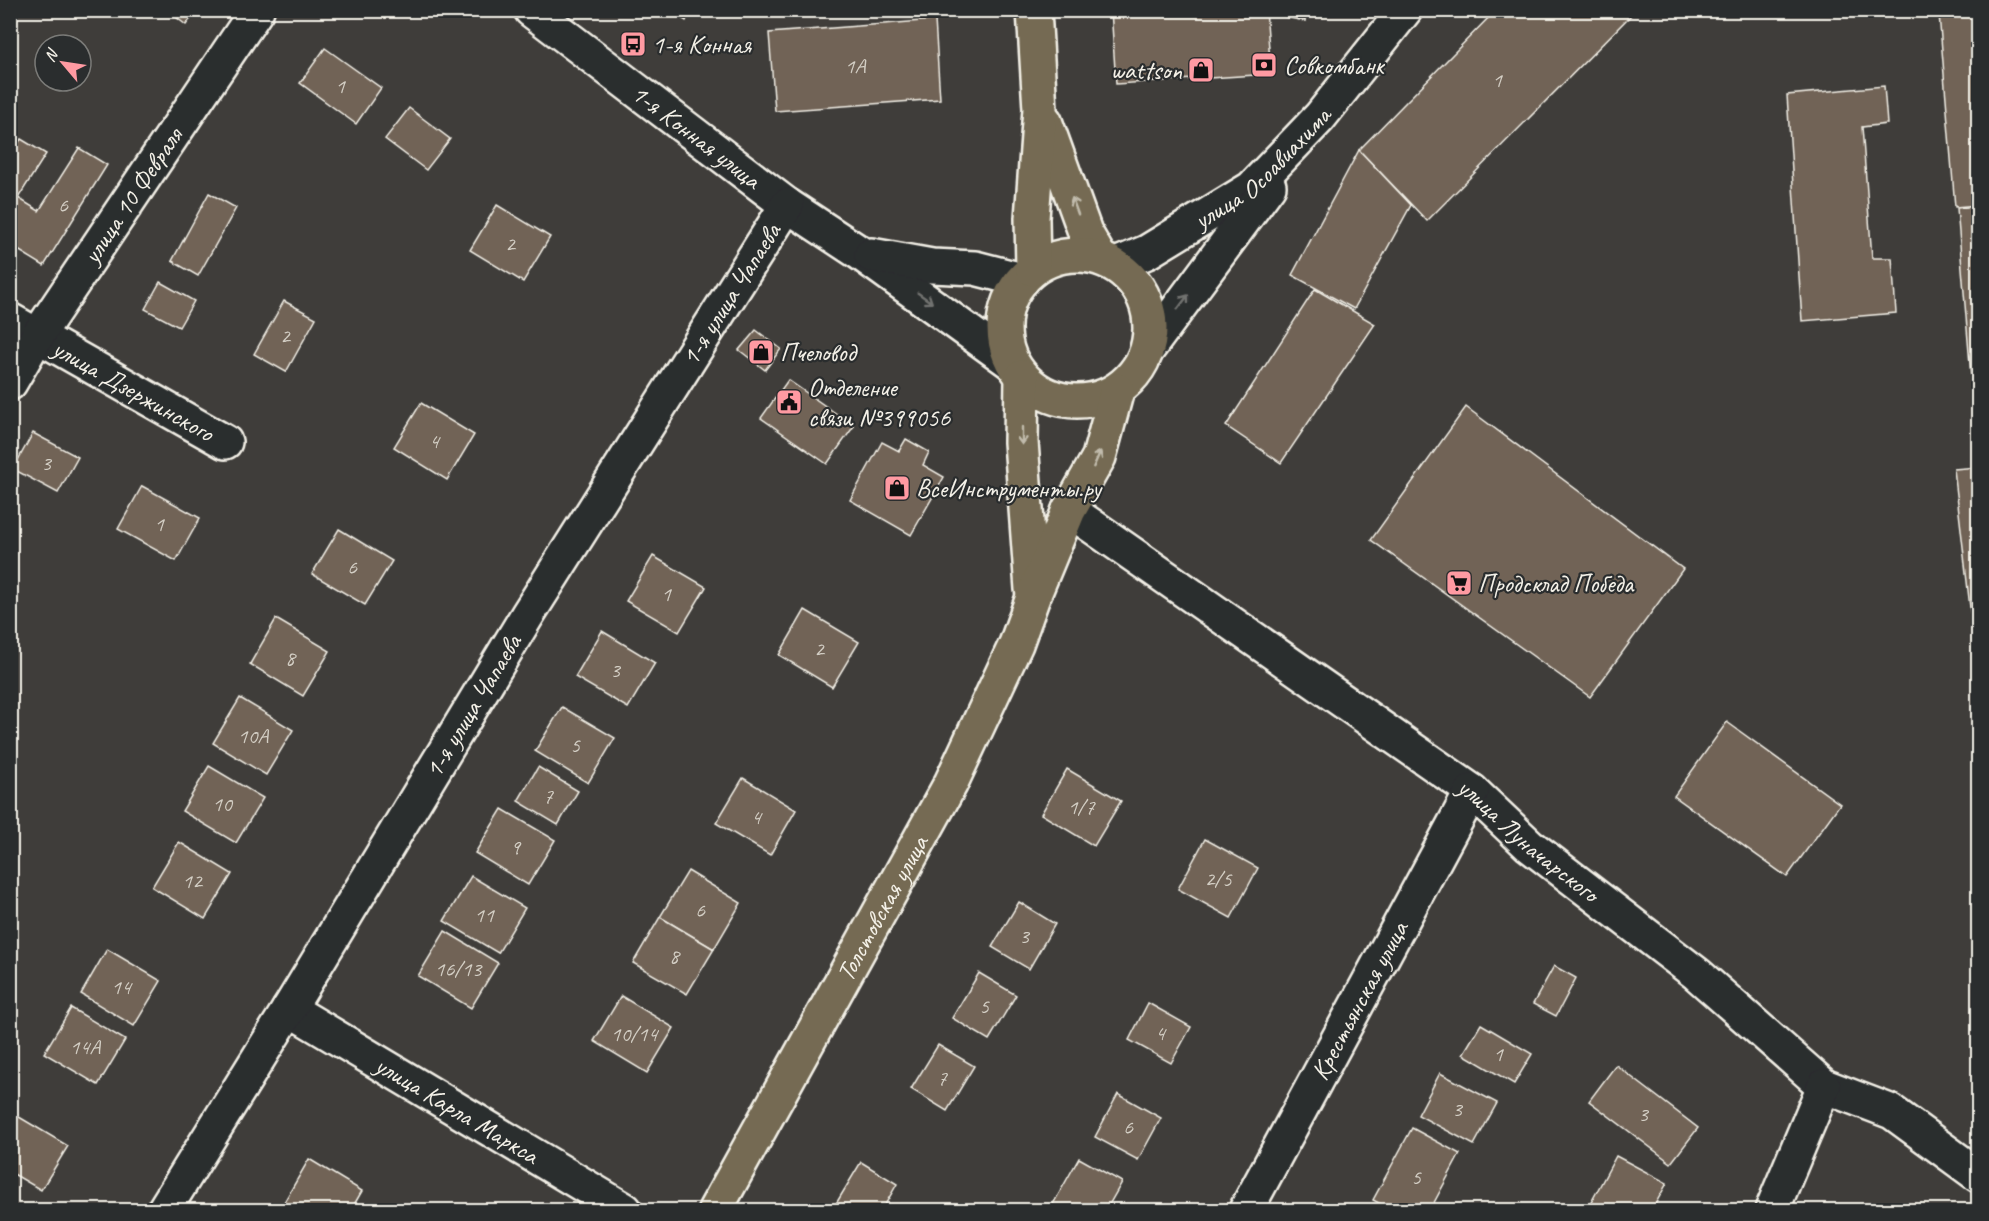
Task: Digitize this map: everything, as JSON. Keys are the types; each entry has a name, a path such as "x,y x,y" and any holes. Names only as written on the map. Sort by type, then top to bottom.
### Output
{"main road":[{"path":"1028,275 1040,108 1034,10"},
{"path":"1017,370 1043,393 1067,401 1093,400 1118,390 1137,372 1148,349 1151,325 1146,301 1134,281 1108,262 1085,232 1040,108"},
{"path":"1033,597 1017,370 1005,342 1004,320 1010,299 1028,275 1054,258 1077,255 1108,262"},
{"name":"Толстовская улица","path":"716,1210 951,783 1017,644 1033,597 1069,510 1099,457 1118,390"}],"street":[{"name":"улица 10 Февраля","path":"10,383 24,327 257,10"},
{"name":"1-я Конная улица","path":"531,10 787,205 860,253 1017,370"},
{"name":"улица Осоавиахима","path":"1108,262 1147,252 1252,188 1320,117 1405,10"},
{"path":"1148,349 1320,117"},
{"name":"1-я улица Чапаева","path":"164,1210 289,1009 528,614 787,205"},
{"path":"860,253 932,266 975,268 1028,275"},
{"name":"улица Дзержинского","path":"24,327 225,442"},
{"name":"улица Луначарского","path":"1069,510 1472,791 1528,844 1697,974 1824,1086 1892,1112 1978,1175"},
{"name":"Крестьянская улица","path":"1246,1210 1472,791"},
{"name":"улица Карла Маркса","path":"289,1009 625,1210"},
{"path":"1772,1210 1824,1086"}],"building":[{"path":"167,10 197,10 186,25"},
{"path":"668,10 691,10 686,21"},
{"path":"1111,10 1266,10 1271,74 1116,84"},
{"path":"1287,10 1307,10 1305,21 1285,17"},
{"path":"1496,10 1636,10 1427,221 1359,150"},
{"path":"1978,11 1978,205 1955,207 1939,14"},
{"path":"935,20 940,99 775,111 769,33"},
{"path":"325,48 381,88 356,124 300,83"},
{"path":"1884,86 1887,124 1862,127 1872,258 1892,258 1896,313 1802,321 1787,95"},
{"path":"409,108 450,139 426,170 385,139"},
{"path":"21,139 46,154 18,198 39,211 79,148 107,165 44,266 10,245 10,155"},
{"path":"1359,150 1411,205 1354,309 1292,275"},
{"path":"209,193 236,208 198,276 172,261"},
{"path":"497,205 550,237 523,282 470,250"},
{"path":"1978,206 1978,461 1957,208"},
{"path":"160,282 194,301 179,327 145,309"},
{"path":"1315,289 1375,324 1281,463 1226,426"},
{"path":"284,301 316,318 286,372 254,354"},
{"path":"756,330 781,349 765,370 739,350"},
{"path":"788,380 854,426 827,464 761,418"},
{"path":"421,403 474,435 447,480 394,447"},
{"path":"1466,407 1683,569 1590,697 1371,540"},
{"path":"33,433 78,457 58,493 13,469"},
{"name":"ВсеИнструменты.ру","path":"906,439 929,452 923,465 944,477 911,535 850,500 882,442 899,451"},
{"path":"1978,467 1978,668 1977,668 1954,469"},
{"path":"142,486 200,518 176,561 118,529"},
{"path":"339,529 392,561 365,605 312,574"},
{"path":"653,556 706,587 679,632 626,601"},
{"path":"805,610 859,642 832,687 779,655"},
{"path":"276,619 330,651 303,696 250,664"},
{"path":"602,631 655,663 628,708 575,677"},
{"path":"240,698 293,730 266,775 213,743"},
{"path":"562,707 615,738 588,783 535,751"},
{"path":"1727,722 1840,804 1787,877 1674,796"},
{"path":"209,766 263,798 236,843 182,811"},
{"path":"538,767 578,791 558,825 518,801"},
{"path":"1067,769 1121,801 1094,846 1041,814"},
{"path":"743,778 796,810 770,855 716,823"},
{"path":"502,809 555,840 528,885 475,853"},
{"path":"1205,839 1258,868 1231,918 1178,889"},
{"path":"179,842 232,874 205,919 152,887"},
{"path":"688,871 741,903 714,949 660,917"},
{"path":"471,876 525,908 498,953 444,921"},
{"path":"1019,902 1055,924 1029,969 992,947"},
{"path":"660,917 714,949 687,994 633,963"},
{"path":"445,931 498,963 471,1008 418,976"},
{"path":"107,949 161,981 134,1026 81,994"},
{"path":"1554,966 1576,978 1556,1016 1533,1004"},
{"path":"979,973 1016,995 989,1040 952,1018"},
{"path":"621,996 674,1028 647,1073 594,1041"},
{"path":"1148,1003 1191,1027 1171,1063 1129,1040"},
{"path":"71,1008 125,1040 98,1085 44,1053"},
{"path":"1481,1024 1532,1054 1514,1084 1463,1054"},
{"path":"938,1045 974,1066 947,1111 911,1089"},
{"path":"1616,1065 1698,1128 1671,1163 1589,1101"},
{"path":"1440,1073 1497,1103 1474,1145 1418,1115"},
{"path":"1118,1094 1161,1118 1138,1160 1095,1137"},
{"path":"14,1114 68,1146 41,1190 10,1172 10,1120"},
{"path":"1412,1128 1460,1154 1430,1210 1392,1210 1373,1200"},
{"path":"1616,1156 1667,1183 1652,1210 1587,1210"},
{"path":"1079,1158 1122,1182 1106,1210 1059,1210 1052,1206"},
{"path":"309,1159 362,1191 351,1210 293,1210 283,1204"},
{"path":"861,1162 897,1184 882,1210 840,1210 834,1207"}],"place":[{"name":"1-я Конная","path":"633,44"},
{"name":"Совкомбанк","path":"1264,65"},
{"name":"wattson","path":"1201,70"},
{"name":"Пчеловод","path":"761,352"},
{"name":"Отделение связи №399056","path":"789,402"},
{"name":"ВсеИнструменты.ру","path":"897,488"},
{"name":"Продсклад Победа","path":"1459,583"}]}
